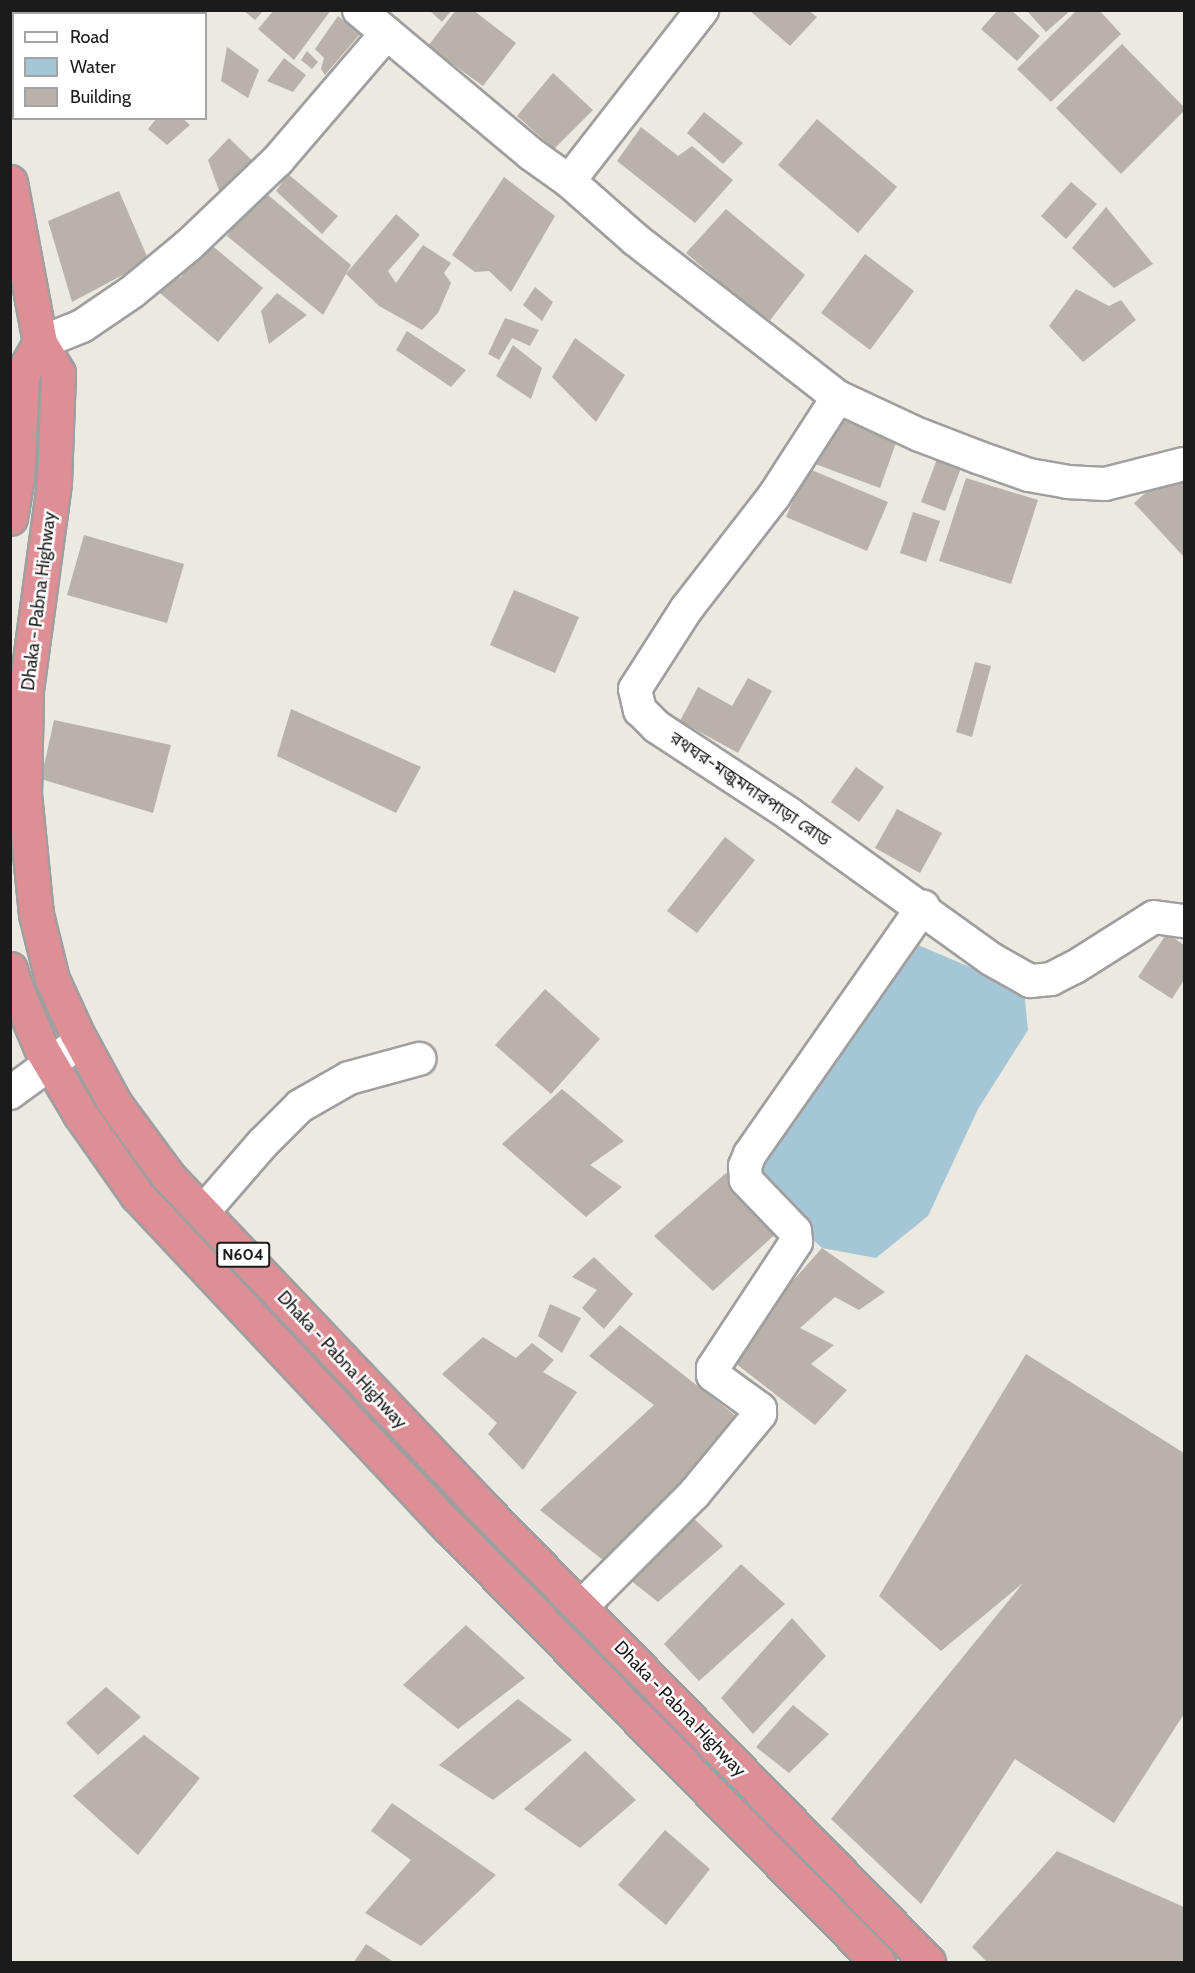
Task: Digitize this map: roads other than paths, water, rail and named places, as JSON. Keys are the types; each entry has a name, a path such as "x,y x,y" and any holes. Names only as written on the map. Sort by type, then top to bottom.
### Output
{"highway":[{"name":"Dhaka - Pabna Highway","path":"10,182 39,342 58,373 54,483 26,690 24,794 36,914 52,978 81,1041 115,1104 168,1176 478,1503 928,1962"},
{"path":"10,518 17,477 22,374 39,342"},
{"name":"Dhaka - Pabna Highway","path":"10,969 15,986 50,1063 80,1114 137,1195 449,1527 878,1962"}],"street":[{"path":"359,10 531,154 569,181 636,240 838,398 980,458 1029,475 1067,482 1105,484 1185,464"},
{"path":"569,181 702,10"},
{"path":"39,342 82,326 132,292 189,245 278,160 387,33"},
{"name":"রথঘর-মজুমদারপাড়া রোড","path":"838,398 774,496 687,608 635,689 640,710 657,726 788,813 922,907 991,959 1030,981 1051,979 1075,967 1154,917 1185,921"},
{"path":"581,1607 694,1494 758,1418 760,1409 713,1375 713,1368 796,1242 795,1231 746,1180 745,1166 750,1154 922,907"},
{"path":"10,1093 81,1041"},
{"path":"202,1212 263,1143 300,1106 349,1078 419,1059"}],"water":[{"path":"918,945 1024,990 1028,1030 978,1109 928,1216 876,1258 822,1248 777,1207 758,1176 765,1143 898,948"}]}
